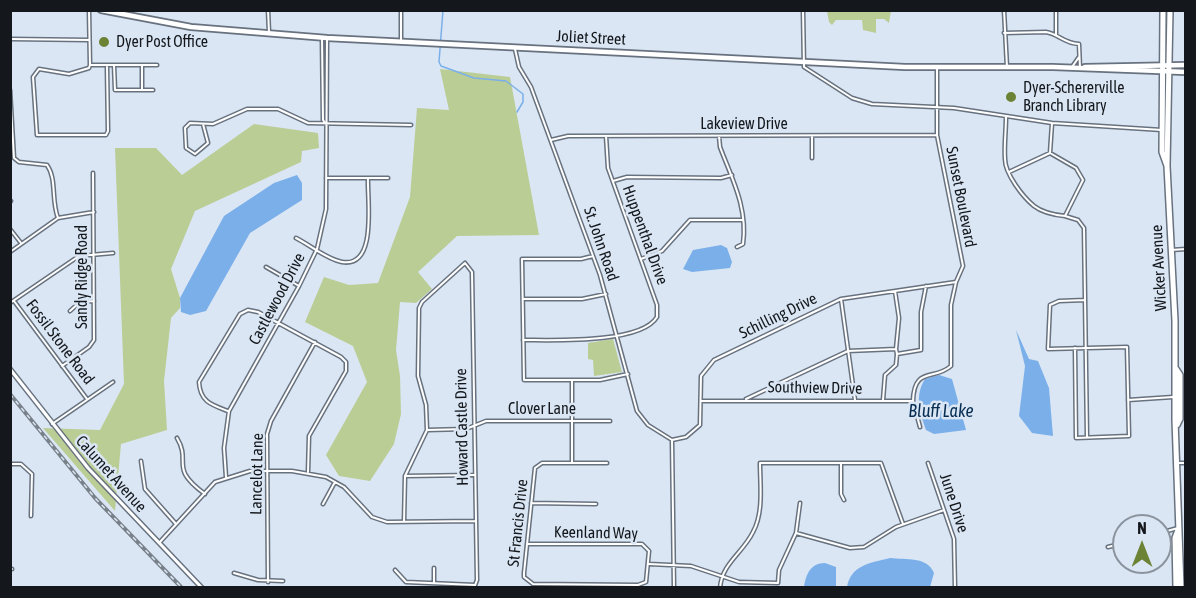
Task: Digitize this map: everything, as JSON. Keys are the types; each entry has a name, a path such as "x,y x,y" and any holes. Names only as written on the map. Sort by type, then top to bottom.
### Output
{"highway":[{"path":"1163,10 1166,65"},
{"path":"1166,65 1170,10"},
{"name":"Wicker Avenue","path":"1166,65 1169,146 1167,166 1176,369 1180,375 1180,419 1177,425 1181,588"},
{"name":"Wicker Avenue","path":"1166,72 1162,138 1163,160 1167,166"},
{"path":"1162,130 1165,131 1169,146"},
{"name":"Wicker Avenue","path":"1176,588 1175,538 1178,528"}],"main road":[{"name":"Joliet Street","path":"101,10 191,27 325,38 937,68 1081,68"},
{"path":"1081,68 1094,65 1185,65"},
{"path":"1081,68 1185,72"}],"street":[{"path":"89,10 89,68 69,74 43,68 36,70 33,77 36,135 106,135 108,131 107,67"},
{"path":"268,10 269,34"},
{"path":"401,10 401,41"},
{"path":"803,10 803,62 806,69 852,98 896,107 937,107 1052,123 1162,130"},
{"path":"1004,10 1006,67"},
{"path":"1056,10 1056,35"},
{"path":"1004,33 1046,32 1056,35 1064,42 1079,44 1081,68"},
{"name":"Castlewood Drive","path":"226,477 224,448 229,411 299,286 316,249 326,209 325,38"},
{"path":"10,39 89,40"},
{"name":"St. John Road","path":"515,46 517,62 531,87 606,294 637,411 648,425 672,440"},
{"path":"1072,67 1079,55"},
{"path":"90,65 107,67 158,65"},
{"path":"114,65 115,90 153,90"},
{"path":"142,65 142,90"},
{"name":"Sunset Boulevard","path":"913,401 915,385 923,376 951,366 951,310 956,282 963,266 937,135 937,68"},
{"path":"10,90 14,158 20,162 47,165 53,177 52,199 58,218"},
{"path":"202,124 208,143 195,154 186,148 185,128 190,123 213,124 248,109 278,109 308,123 411,124"},
{"path":"1006,117 1005,161 1009,172 1034,206 1044,212 1078,220 1084,228 1087,437"},
{"path":"1050,153 1052,123"},
{"path":"1155,130 1162,138"},
{"name":"Lakeview Drive","path":"551,140 568,136 937,135"},
{"name":"Huppenthal Drive","path":"606,136 607,161 658,312 654,323 617,335"},
{"path":"719,136 720,147 741,199 744,220 742,244 737,247"},
{"path":"812,137 812,158"},
{"path":"1009,172 1050,153"},
{"path":"1050,153 1076,168 1083,180 1065,216"},
{"name":"Sandy Ridge Road","path":"62,366 89,347 94,340 93,173"},
{"path":"613,181 627,177 721,178 732,175"},
{"path":"326,178 388,178"},
{"path":"296,238 344,262 353,262 365,251 368,178"},
{"path":"10,252 58,218 94,212"},
{"path":"641,259 662,251 690,220 744,220"},
{"path":"10,229 22,244"},
{"path":"1171,250 1185,249"},
{"path":"10,303 79,255 113,253"},
{"path":"593,256 581,259 522,259 524,380 600,380 628,374"},
{"name":"Howard Castle Drive","path":"427,430 426,405 418,376 419,308 463,265 470,266 472,272 476,521 474,586"},
{"path":"266,267 299,286"},
{"name":"Schilling Drive","path":"672,440 686,437 700,425 701,376 714,360 841,299 956,282"},
{"path":"897,354 921,350 921,312 926,286"},
{"path":"883,401 885,375 896,365 898,318 895,291"},
{"path":"523,299 582,299 606,294"},
{"path":"841,299 855,401"},
{"name":"Fossil Stone Road","path":"14,300 87,399"},
{"path":"1075,348 1076,438 1129,436 1127,347 1075,348 1048,349 1048,308 1053,302 1085,300"},
{"path":"70,311 80,302 94,301"},
{"path":"229,411 210,404 203,397 199,382 202,373 240,314 248,310 280,322 341,357 346,362 346,371 309,436 308,472"},
{"path":"523,340 586,340 617,335"},
{"name":"Lancelot Lane","path":"268,582 267,434 270,421 315,342"},
{"path":"745,399 848,351 896,349"},
{"name":"Calumet Avenue","path":"10,369 92,473 202,588"},
{"path":"52,424 113,381"},
{"path":"572,381 572,463 607,463"},
{"path":"1128,400 1180,398"},
{"name":"Southview Drive","path":"702,401 745,399 913,401"},
{"path":"913,401 920,427"},
{"name":"Clover Lane","path":"427,430 466,429 486,421 610,421"},
{"path":"404,522 405,476 427,430"},
{"path":"177,438 181,445 181,463 184,474 206,494"},
{"path":"672,440 674,588"},
{"path":"141,462 145,489 177,525"},
{"name":"St Francis Drive","path":"569,586 533,584 526,580 524,573 535,468 542,463 572,463"},
{"path":"720,588 722,576 755,530 759,512 760,463 881,463 903,524"},
{"path":"841,463 841,494 844,500"},
{"name":"June Drive","path":"928,463 955,546 955,588"},
{"path":"1178,463 1185,463"},
{"path":"10,464 21,464 32,474 31,516"},
{"path":"159,543 216,482 250,471 308,472 335,482 355,497 372,517 387,522 476,521"},
{"path":"405,476 475,475"},
{"path":"323,504 335,482"},
{"path":"531,503 596,504"},
{"path":"569,586 642,584 648,578 648,564 691,566 747,583 778,583 779,570 796,533 800,503"},
{"path":"796,533 856,548 874,543 903,524 944,510"},
{"path":"1172,530 1178,528"},
{"name":"Keenland Way","path":"527,544 642,544 649,551 648,564"},
{"path":"1108,547 1112,546"},
{"path":"434,568 434,583"},
{"path":"395,570 406,582 474,586"},
{"path":"234,573 242,577 268,582 283,581"}],"green space":[{"path":"827,10 891,11 889,23 884,19 876,19 876,33 863,30 862,20 836,20 832,25 829,22"},
{"path":"440,69 510,77 539,235 457,236 418,272 432,289 416,303 400,302 396,350 400,376 401,414 394,444 370,481 339,476 326,455 367,382 353,346 305,322 324,277 349,285 378,283 410,197 417,108 449,110"},
{"path":"254,124 318,133 319,148 302,151 301,162 195,211 171,269 180,298 180,308 171,318 164,381 167,430 121,444 115,511 43,428 100,430 124,384 115,148 156,148 182,175"},
{"path":"613,339 622,372 594,376 593,360 588,359 588,343"}],"water":[{"path":"297,175 302,183 302,200 250,233 206,311 190,315 181,312 180,298 224,216 274,183"},
{"path":"721,245 727,248 732,262 730,268 692,272 683,269 693,250"},
{"path":"1016,330 1029,359 1038,361 1049,388 1053,436 1032,433 1019,416 1025,366"},
{"name":"Bluff Lake","path":"939,375 952,379 966,430 934,434 926,430 920,411 920,392 925,379"},
{"path":"890,558 921,561 926,564 934,573 930,587 847,587 857,569"},
{"path":"825,563 836,567 836,587 804,587 812,567"}],"waterway":[{"path":"443,10 439,62 441,66 474,78 506,81 523,94 523,102 517,112"}],"railway":[{"path":"10,394 95,498 182,588"}],"place":[{"name":"Dyer Post Office","path":"104,42"},
{"name":"Dyer-Schererville Branch Library","path":"1011,97"}]}
